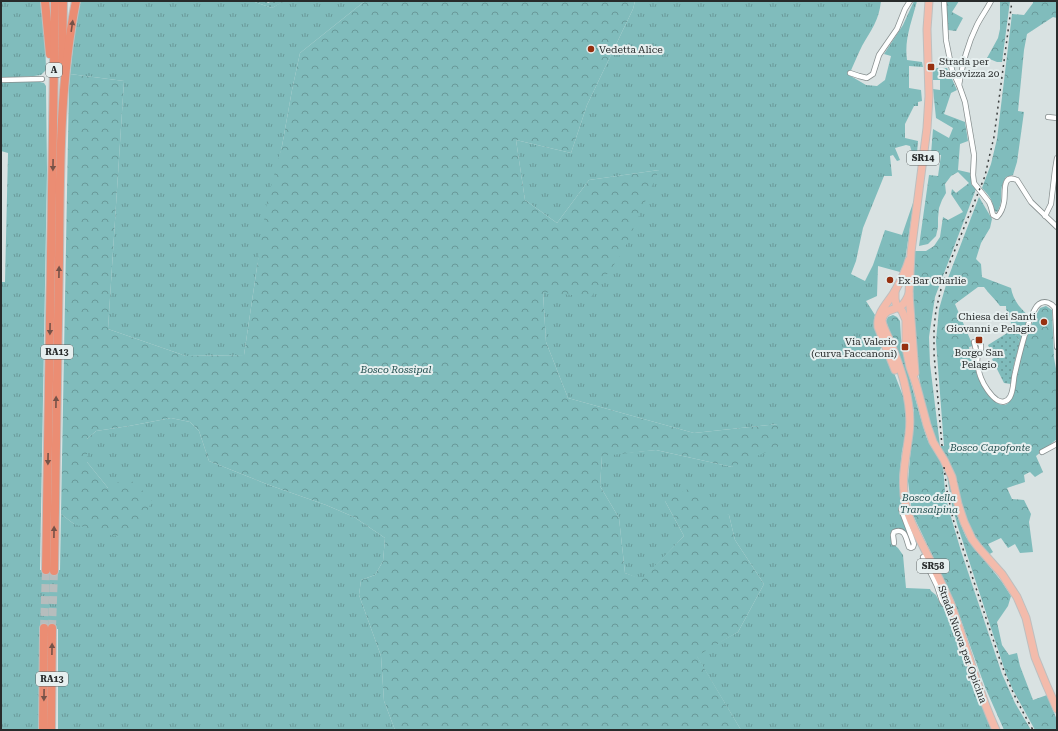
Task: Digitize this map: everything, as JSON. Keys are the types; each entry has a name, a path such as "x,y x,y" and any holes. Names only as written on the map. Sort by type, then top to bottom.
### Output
{"highway":[{"name":"RA13","path":"45,1 57,136 50,570"},
{"name":"A","path":"55,1 57,136"},
{"name":"A","path":"57,136 63,1"},
{"name":"RA13","path":"57,136 76,1"},
{"name":"RA13","path":"43,730 48,628 51,730"}],"main road":[{"name":"SR14","path":"910,294 911,252 927,128 929,96 927,29 929,1"},
{"name":"SR14","path":"895,291 911,252"},
{"path":"895,291 896,304 905,316 908,361 925,418 933,442 952,477 964,522 978,547 1002,574 1018,597 1026,618 1035,657 1057,709"},
{"path":"884,311 895,291"},
{"path":"884,311 902,306 910,294"},
{"path":"910,294 916,384"},
{"path":"899,307 904,309 911,319"},
{"path":"884,311 895,312 900,315 904,323 906,334"},
{"name":"Strada Nuova per Opicina","path":"884,311 882,322 896,356 906,387 909,408 910,422 903,481 906,506 911,521 950,602 986,707 996,730"}],"street":[{"path":"850,73 867,78 873,74 879,55 897,29 910,1"},
{"path":"944,1 946,40 952,70 965,102 974,155 974,183 989,202 992,215 997,217 1001,212 1004,202 1006,181 1014,178 1017,180 1031,202 1057,227"},
{"path":"959,85 968,44 977,25 992,1"},
{"path":"1,80 42,79"},
{"path":"1048,117 1057,118"},
{"path":"1045,216 1052,204 1057,158"},
{"path":"978,356 978,371 983,382 996,399 1003,402 1007,401 1012,392 1015,373 1026,331 1035,310 1040,303 1048,302 1055,308 1057,347"},
{"path":"1042,452 1057,444"},
{"path":"894,543 894,532 900,531 906,536 909,547 913,547 914,544 901,509 902,507 906,506"},
{"path":"922,557 937,586 942,601 944,604 950,602"}],"green space":[{"path":"1,1 41,1 45,38 46,70 41,75 1,78"},
{"path":"80,1 252,1 272,8 283,1 365,1 300,53 257,267 244,355 186,356 108,329 124,81 70,74 76,20"},
{"path":"252,1 264,1 268,3 272,1 283,2 272,8"},
{"name":"Bosco Rossipal","path":"365,1 635,1 633,9 587,105 571,153 516,140 525,200 557,223 589,180 659,170 623,252 591,297 543,292 546,342 568,398 694,433 778,424 778,447 732,467 656,450 602,456 600,486 619,518 625,573 642,579 684,536 665,501 688,489 729,515 735,540 764,584 738,632 697,656 741,730 395,730 384,701 381,656 359,595 361,580 375,575 383,561 385,538 354,517 209,461 199,431 190,422 171,418 96,431 87,439 87,462 108,488 127,477 152,499 143,524 131,534 113,536 74,524 61,514 70,74 124,81 108,329 186,356 244,355 267,201 282,146 300,53"},
{"path":"635,1 881,1 876,20 849,75 866,85 877,86 885,80 891,56 884,54 903,25 914,1 917,1 909,30 906,52 907,60 922,62 923,67 909,66 909,88 921,90 922,101 918,102 918,106 914,106 905,124 905,138 918,141 916,165 910,146 906,145 895,148 900,160 897,161 893,155 890,156 892,176 884,176 863,228 856,261 851,274 865,281 873,265 885,230 902,235 914,200 905,261 900,272 878,266 877,296 866,301 875,315 875,327 884,346 880,349 882,354 886,352 903,396 907,412 907,430 902,451 899,481 902,505 912,542 909,542 903,531 895,529 892,532 893,544 903,555 906,588 930,589 936,595 942,606 946,606 993,730 741,730 696,655 738,632 764,584 735,540 729,515 665,501 684,536 642,580 625,573 619,518 600,486 602,455 656,450 732,467 778,424 694,433 568,398 546,342 543,291 659,170 589,180 557,223 525,200 516,140 571,153 587,105 633,9"},
{"path":"946,1 959,1 952,12 963,18 956,31 948,30"},
{"path":"1000,1 1010,1 1002,62 997,62 987,58 998,38 1000,29"},
{"path":"1033,1 1057,1 1057,18 1053,17 1027,34 1018,111 1024,112 1017,162 1013,175 1006,177 1003,182 1001,201 997,212 994,211 991,199 982,188 991,164 997,139 1012,14 1024,15"},
{"name":"Bosco Capofonte","path":"937,68 947,68 957,90 951,93 944,114 965,122 968,141 960,144 958,170 971,173 971,184 976,189 935,297 929,337 930,364 940,446 944,446 936,341 939,309 948,278 979,197 992,219 990,228 981,243 976,259 981,264 982,277 1011,288 1017,304 1029,316 1020,342 1012,329 1006,306 1000,306 984,287 978,287 955,304 973,346 969,347 970,354 974,353 974,362 978,376 987,391 995,401 1000,404 1007,404 1012,398 1024,345 1035,317 1040,308 1046,306 1052,310 1054,358 1057,374 1057,439 1036,456 1043,472 1035,477 1030,472 1024,475 1025,482 1007,488 1012,499 1024,500 1031,514 1029,522 1033,552 1020,553 1015,544 1008,548 1001,538 988,544 993,552 988,555 979,544 967,524 932,430 920,384 916,354 913,290 915,251 926,251 934,246 940,237 943,217 948,220 963,212 951,194 952,189 956,193 969,183 958,172 951,176 945,184 946,193 939,208 936,236 928,244 919,246 929,175 938,176 941,155 931,154 933,129 949,138 953,128 936,118 933,89 940,90 940,80 933,80 933,70"},
{"path":"1,82 40,82 44,83 46,86 47,170 40,570 60,570 61,514 74,524 108,488 87,462 87,439 96,431 171,418 190,422 199,431 209,461 354,517 385,538 383,561 375,575 361,580 359,595 381,656 384,701 395,730 58,730 58,629 40,629 39,730 1,730 1,282 5,282 8,153 1,151"},
{"name":"Bosco della Transalpina","path":"893,315 900,321 901,338 906,365 926,436 943,465 945,492 948,507 961,551 1002,674 1015,703 1031,730 1004,730 985,687 954,601 912,513 908,481 914,411 910,392 886,321 888,317"},
{"path":"1012,330 1020,342 1013,368 1011,384 1004,383 992,359 994,358 988,345"},
{"name":"Bosco della Transalpina","path":"946,470 950,481 958,518 966,537 1002,582 1011,596 1008,606 997,622 1002,645 1009,655 1017,653 1020,666 1033,700 1047,695 1057,720 1057,730 1035,730 1006,674 958,527 952,505"}],"tunnel":[{"path":"44,628 46,570"},
{"path":"52,628 54,571"}],"railway":[{"path":"942,446 934,354 936,310 948,267 985,176 994,137 1012,1"},
{"path":"944,467 953,519 999,657 1014,695 1033,730"}],"place":[{"name":"Vedetta Alice","path":"591,49"},
{"name":"Strada per Basovizza 20","path":"931,67"},
{"name":"Ex Bar Charlie","path":"890,280"},
{"name":"Chiesa dei Santi Giovanni e Pelagio","path":"1044,322"},
{"name":"Borgo San Pelagio","path":"979,340"},
{"name":"Via Valerio (curva Faccanoni)","path":"905,347"}]}
